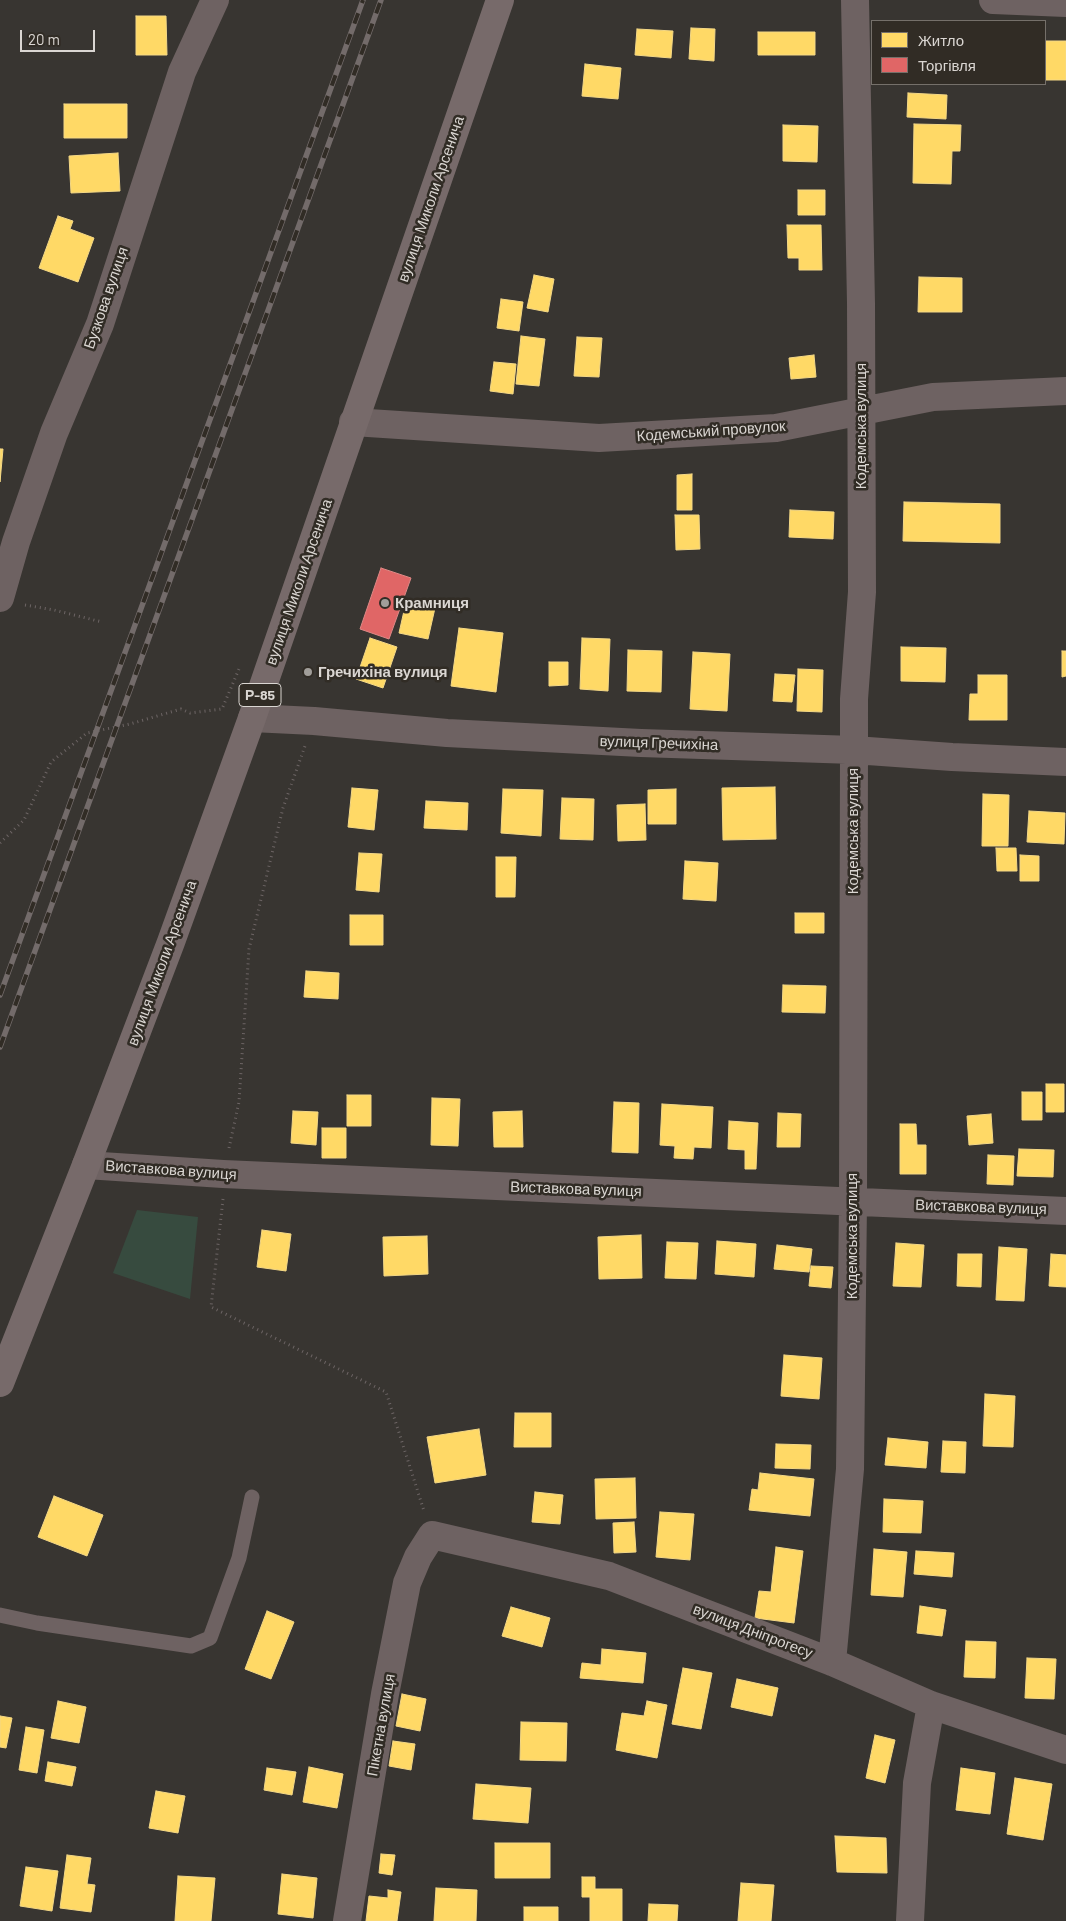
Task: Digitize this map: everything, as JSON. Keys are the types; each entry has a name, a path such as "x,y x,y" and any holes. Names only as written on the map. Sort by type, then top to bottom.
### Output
{"main road":[{"name":"вулиця Миколи Арсенича","path":"0,1383 171,942 252,718 500,0"}],"street":[{"name":"Бузкова вулиця","path":"9,600 16,542 54,433 100,324 182,72 215,0"},
{"name":"Кодемська вулиця","path":"832,1662 850,1469 853,1202 854,699 862,592 862,412 855,0"},
{"path":"993,0 1066,3"},
{"name":"Кодемський провулок","path":"353,422 599,438 776,428 933,397 1066,391"},
{"name":"вулиця Гречихіна","path":"252,718 314,721 447,733 641,743 854,750 1066,762"},
{"name":"Виставкова вулиця","path":"86,1165 223,1174 1066,1211"},
{"name":"вулиця Дніпрогесу","path":"432,1536 609,1576 832,1662 931,1705 1066,1750"},
{"name":"Пікетна вулиця","path":"347,1921 385,1694 407,1583 418,1556 432,1536"},
{"path":"910,1921 917,1783 931,1705"}],"lane":[{"path":"0,1614 36,1623 190,1646 210,1638 239,1558 252,1497"}],"path":[{"path":"9,600 102,622"},
{"path":"0,843 24,820 51,762 87,733 130,724 181,709 190,713 222,709 240,665"}],"green space":[{"path":"137,1210 198,1217 190,1299 113,1273"}],"building: Житло":[{"path":"136,16 166,16 167,55 136,55"},
{"path":"691,28 715,29 714,61 689,59"},
{"path":"637,29 673,31 671,58 635,55"},
{"path":"758,32 815,32 815,55 758,55"},
{"path":"1046,41 1066,41 1066,80 1046,80"},
{"path":"585,64 621,68 618,99 582,96"},
{"path":"908,93 947,95 946,119 907,117"},
{"path":"64,104 127,104 127,138 64,138"},
{"path":"914,124 961,125 960,151 952,151 951,184 913,183"},
{"path":"783,125 818,126 817,162 783,161"},
{"path":"118,153 120,191 71,193 69,156"},
{"path":"798,190 825,190 825,215 798,215"},
{"path":"58,216 73,221 70,229 94,238 78,282 39,268"},
{"path":"787,225 821,225 822,270 799,270 799,258 788,258"},
{"path":"534,275 554,279 548,312 527,308"},
{"path":"919,277 962,278 962,312 918,312"},
{"path":"501,299 523,302 519,331 497,328"},
{"path":"521,336 545,339 539,386 516,384"},
{"path":"577,337 602,338 599,377 574,376"},
{"path":"814,355 816,377 791,379 789,358"},
{"path":"494,362 516,364 513,394 490,391"},
{"path":"0,449 3,449 0,482"},
{"path":"692,474 692,510 677,510 677,475"},
{"path":"904,502 1000,504 1000,543 903,541"},
{"path":"790,510 834,512 833,539 789,537"},
{"path":"675,515 699,515 700,549 676,550"},
{"path":"406,602 435,608 428,639 399,633"},
{"path":"459,628 503,633 496,692 451,686"},
{"path":"370,638 397,647 383,688 356,679"},
{"path":"582,638 610,639 608,691 580,689"},
{"path":"901,647 946,648 945,682 901,681"},
{"path":"628,650 662,651 661,692 627,691"},
{"path":"1062,651 1066,651 1066,676 1062,677"},
{"path":"693,652 730,654 727,711 690,709"},
{"path":"549,662 568,662 568,685 549,686"},
{"path":"798,669 823,670 822,712 797,711"},
{"path":"775,674 795,675 792,702 773,701"},
{"path":"978,675 1007,675 1007,720 969,720 970,694 978,694"},
{"path":"775,787 776,839 723,840 722,788"},
{"path":"352,788 378,790 374,830 348,827"},
{"path":"503,789 543,790 541,836 501,833"},
{"path":"676,789 676,824 648,824 648,790"},
{"path":"983,794 1009,795 1008,846 982,846"},
{"path":"562,798 594,799 593,840 560,839"},
{"path":"426,801 468,803 467,830 424,828"},
{"path":"645,804 646,840 618,841 617,805"},
{"path":"1029,811 1065,813 1064,844 1027,842"},
{"path":"996,848 1016,848 1017,871 997,871"},
{"path":"359,853 382,854 379,892 356,890"},
{"path":"1020,855 1039,856 1039,881 1020,881"},
{"path":"496,857 516,857 515,897 496,897"},
{"path":"685,861 718,863 716,901 683,899"},
{"path":"795,913 824,913 824,933 795,933"},
{"path":"350,915 383,915 383,945 350,945"},
{"path":"306,971 339,973 338,999 304,997"},
{"path":"783,985 826,986 825,1013 782,1012"},
{"path":"1046,1084 1064,1084 1064,1112 1046,1112"},
{"path":"1022,1092 1042,1092 1042,1120 1022,1120"},
{"path":"347,1095 371,1095 371,1126 347,1126"},
{"path":"432,1098 460,1099 458,1146 431,1145"},
{"path":"614,1102 639,1103 638,1153 612,1152"},
{"path":"662,1104 713,1107 711,1148 694,1147 693,1159 674,1158 675,1146 660,1145"},
{"path":"293,1111 318,1112 316,1145 291,1143"},
{"path":"522,1111 523,1147 494,1147 493,1112"},
{"path":"778,1113 801,1114 800,1147 777,1147"},
{"path":"991,1114 993,1143 969,1145 967,1116"},
{"path":"729,1121 758,1123 756,1169 745,1169 745,1150 728,1149"},
{"path":"900,1124 916,1124 917,1145 926,1145 926,1174 900,1174"},
{"path":"322,1128 346,1128 346,1158 322,1158"},
{"path":"1019,1149 1054,1150 1053,1177 1017,1176"},
{"path":"988,1155 1014,1156 1013,1185 987,1184"},
{"path":"262,1230 291,1234 286,1271 257,1267"},
{"path":"641,1235 642,1278 599,1279 598,1237"},
{"path":"427,1236 428,1274 384,1276 383,1237"},
{"path":"717,1241 756,1244 754,1277 715,1274"},
{"path":"667,1242 698,1243 696,1279 665,1278"},
{"path":"896,1243 924,1245 921,1287 893,1286"},
{"path":"777,1245 812,1249 809,1272 774,1269"},
{"path":"999,1247 1027,1249 1024,1301 996,1300"},
{"path":"958,1254 982,1254 981,1287 957,1286"},
{"path":"1051,1254 1066,1255 1066,1287 1049,1286"},
{"path":"811,1266 833,1267 831,1288 809,1286"},
{"path":"784,1355 822,1358 819,1399 781,1396"},
{"path":"985,1394 1015,1396 1013,1447 983,1446"},
{"path":"515,1413 551,1413 551,1447 514,1447"},
{"path":"479,1429 486,1475 435,1483 427,1437"},
{"path":"888,1438 928,1442 926,1468 885,1465"},
{"path":"943,1441 966,1442 965,1473 941,1472"},
{"path":"776,1444 811,1445 810,1469 775,1468"},
{"path":"760,1473 814,1479 810,1516 749,1510 752,1489 758,1490"},
{"path":"635,1478 636,1518 596,1519 595,1479"},
{"path":"535,1492 563,1495 560,1524 532,1522"},
{"path":"54,1496 103,1515 87,1556 38,1537"},
{"path":"884,1499 923,1501 921,1533 883,1532"},
{"path":"660,1512 694,1514 690,1560 656,1557"},
{"path":"634,1522 636,1552 614,1553 613,1523"},
{"path":"776,1547 803,1551 794,1623 755,1618 759,1591 771,1592"},
{"path":"874,1549 907,1552 903,1597 871,1595"},
{"path":"916,1551 954,1553 952,1577 914,1574"},
{"path":"920,1606 946,1610 942,1636 917,1633"},
{"path":"511,1607 550,1618 542,1647 502,1636"},
{"path":"267,1611 294,1622 271,1679 245,1669"},
{"path":"966,1641 996,1642 995,1678 964,1677"},
{"path":"602,1649 646,1653 643,1683 580,1678 582,1663 601,1665"},
{"path":"1027,1658 1056,1659 1054,1699 1025,1698"},
{"path":"683,1668 712,1673 701,1729 672,1724"},
{"path":"737,1679 778,1688 772,1716 731,1707"},
{"path":"402,1694 426,1699 420,1731 396,1726"},
{"path":"58,1701 86,1707 79,1743 51,1738"},
{"path":"647,1701 667,1705 657,1758 616,1750 622,1713 644,1716"},
{"path":"0,1716 12,1718 6,1748 0,1747"},
{"path":"521,1722 567,1723 566,1761 520,1760"},
{"path":"26,1727 44,1730 37,1773 19,1770"},
{"path":"875,1735 895,1740 885,1783 866,1778"},
{"path":"393,1741 415,1744 411,1770 389,1766"},
{"path":"48,1762 76,1767 72,1786 45,1781"},
{"path":"309,1767 343,1774 337,1808 303,1802"},
{"path":"267,1768 296,1772 292,1795 264,1790"},
{"path":"961,1768 995,1773 990,1814 956,1810"},
{"path":"1015,1778 1052,1784 1043,1840 1007,1834"},
{"path":"476,1784 531,1788 528,1823 473,1819"},
{"path":"156,1791 185,1796 178,1833 149,1828"},
{"path":"835,1836 886,1838 887,1873 837,1872"},
{"path":"495,1843 550,1843 550,1878 495,1878"},
{"path":"381,1854 395,1855 392,1875 379,1873"},
{"path":"67,1855 91,1858 87,1884 95,1885 91,1912 60,1908"},
{"path":"26,1867 58,1871 52,1911 20,1906"},
{"path":"282,1874 317,1878 313,1918 278,1914"},
{"path":"178,1876 215,1878 211,1921 175,1921"},
{"path":"582,1877 595,1877 595,1889 622,1889 622,1921 590,1921 590,1897 582,1897"},
{"path":"741,1883 774,1885 771,1921 738,1921"},
{"path":"436,1888 477,1890 476,1921 434,1921"},
{"path":"388,1890 401,1892 397,1921 366,1921 369,1896 388,1898"},
{"path":"649,1904 678,1905 677,1921 648,1921"},
{"path":"524,1907 558,1907 558,1921 524,1921"}],"building: Торгівля":[{"name":"Крамниця","path":"381,568 411,578 389,639 360,629"}],"railway":[{"path":"0,995 363,0"},
{"path":"0,1047 381,0"}],"place":[{"name":"Крамниця","path":"385,603"},
{"name":"Гречихіна вулиця","path":"308,672"}]}
